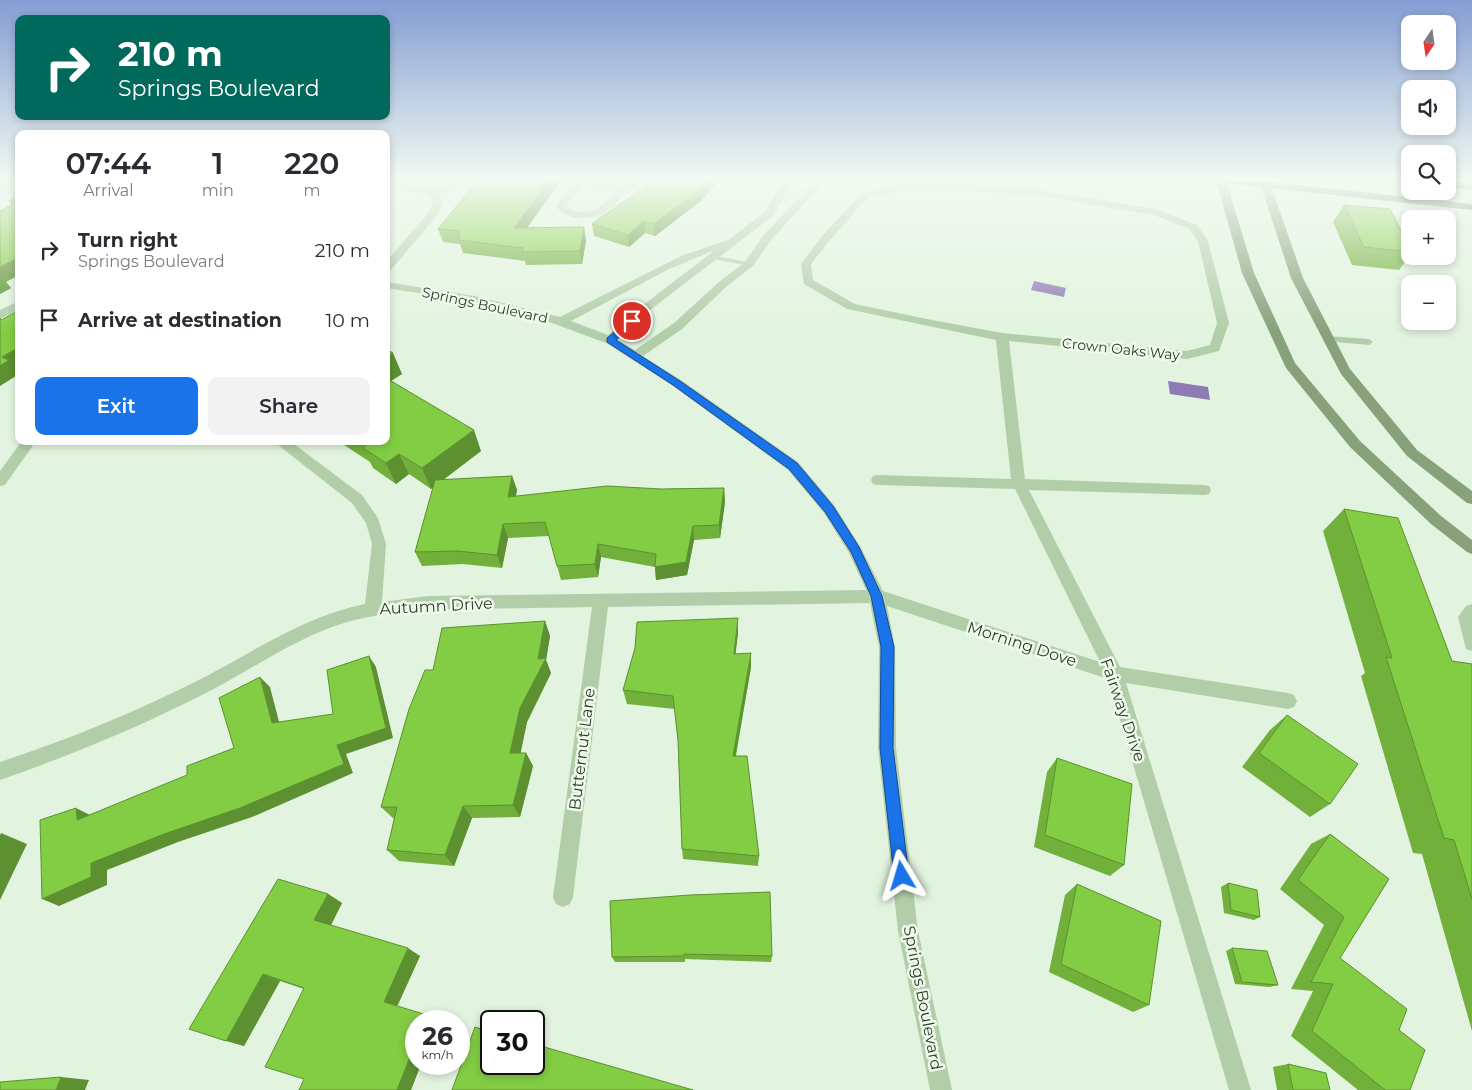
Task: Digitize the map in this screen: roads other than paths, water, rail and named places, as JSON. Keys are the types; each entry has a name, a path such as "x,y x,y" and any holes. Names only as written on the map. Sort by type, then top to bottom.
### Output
{"main road":[{"path":"1237,231 1248,273 1290,365 1355,444 1436,520 1472,548"},
{"path":"1281,231 1297,278 1345,371 1412,453 1472,499"}],"street":[{"path":"390,264 419,231"},
{"path":"610,340 642,311 747,231"},
{"path":"635,356 678,326 723,284 749,264 774,231"},
{"name":"Crown Oaks Way","path":"832,231 806,264 808,282 851,307 1002,337 1187,355 1215,348 1223,323 1203,241 1196,231"},
{"path":"560,322 594,306 678,260 707,248 732,242"},
{"name":"Springs Boulevard","path":"390,286 475,299 560,322 610,340 677,383 793,466 834,517 855,550 876,596 887,647 887,748 908,931 941,1090"},
{"path":"0,315 15,306"},
{"name":"Fairway Drive","path":"1002,337 1019,484 1115,674 1240,1090"},
{"path":"0,481 25,445"},
{"path":"285,445 357,498 373,522 379,544 374,608"},
{"path":"878,480 1204,490"},
{"name":"Autumn Drive","path":"0,771 50,754 144,713 224,676 269,649 324,623 374,608 428,603 601,602 876,596"},
{"name":"Morning Dove","path":"876,596 1115,674 1288,701"},
{"name":"Butternut Lane","path":"563,897 601,602"},
{"path":"1472,611 1466,617 1472,644"}],"lane":[{"path":"713,257 749,264"},
{"path":"1328,339 1369,342"}]}
